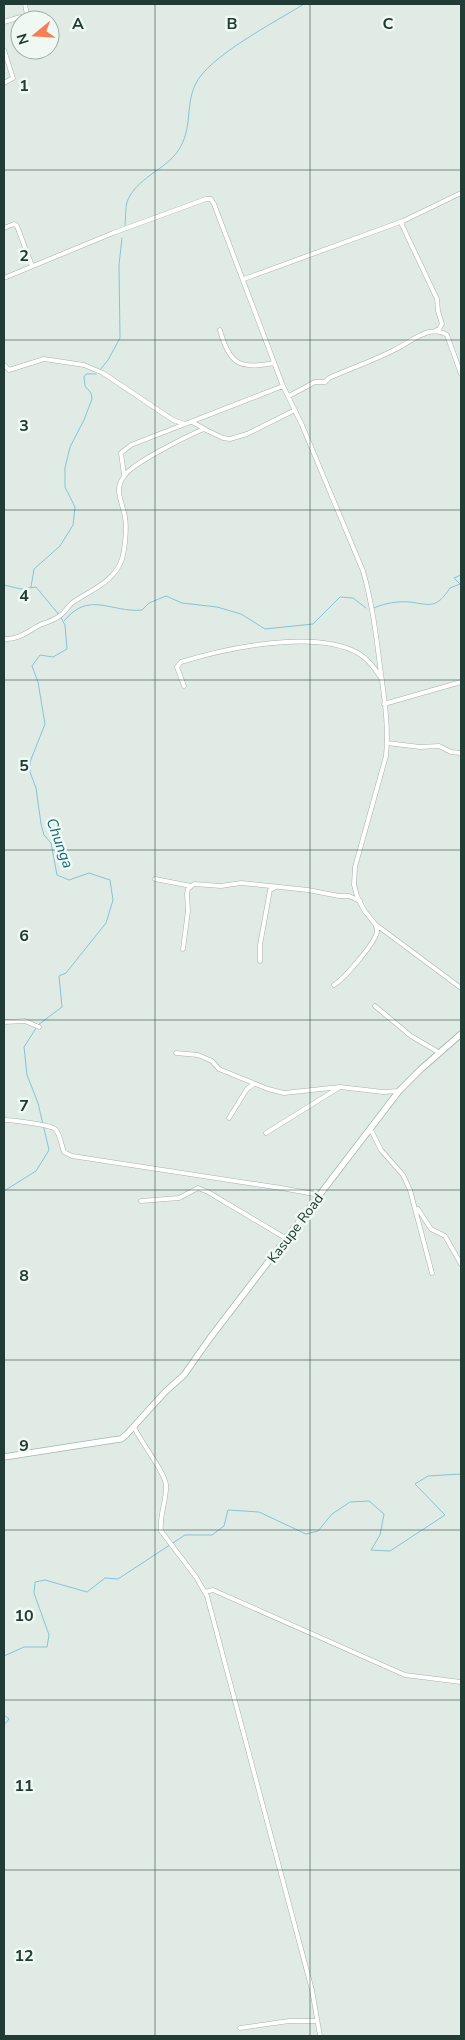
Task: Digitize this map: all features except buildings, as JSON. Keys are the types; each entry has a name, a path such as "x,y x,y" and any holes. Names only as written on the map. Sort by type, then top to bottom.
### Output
{"street":[{"path":"4,22 27,15 25,4"},
{"path":"4,50 13,78 4,83"},
{"path":"244,279 403,221 461,193"},
{"path":"4,278 206,199 211,200 214,204 283,386 295,410 362,571 373,610 382,680 387,743 386,756 355,867 354,885 364,910 376,924 461,988"},
{"path":"289,396 315,382 325,382 329,378 372,361 415,337 439,329 442,324 437,299 412,250 402,226 403,221"},
{"path":"4,228 14,224 17,226 32,266"},
{"path":"220,330 229,355 239,364 253,366 274,363"},
{"path":"435,331 444,332 447,335 461,374"},
{"path":"4,365 9,370 35,360 48,359 84,366 108,377 173,420 185,424"},
{"path":"124,475 121,454 125,449 150,436 192,422 283,386"},
{"path":"192,422 223,438 230,439 247,434 265,423 295,410"},
{"path":"5,640 17,638 31,632 62,615 72,604 103,584 116,571 122,558 125,519 118,494 119,485 124,475 162,450 192,434 206,429"},
{"path":"184,686 177,667 181,662 226,650 307,641 339,646 357,653 375,668 382,680"},
{"path":"384,704 461,682"},
{"path":"387,743 420,747 439,746 451,752 461,753"},
{"path":"155,879 191,886 194,884 221,886 240,883 278,886 349,896 360,901"},
{"path":"183,949 188,911 187,894 191,886"},
{"path":"260,962 260,944 270,890 278,886"},
{"path":"334,985 350,971 375,939 377,932 376,924"},
{"path":"375,1006 411,1036 440,1053"},
{"path":"4,1022 25,1021 37,1026"},
{"name":"Kasupe Road","path":"4,1457 121,1438 134,1427 165,1392 184,1375 210,1338 400,1091 421,1069 461,1034"},
{"path":"176,1053 198,1055 212,1062 219,1069 254,1084 284,1093 340,1088 383,1092 400,1091"},
{"path":"229,1118 247,1089 254,1084"},
{"path":"266,1133 340,1088"},
{"path":"4,1120 25,1121 36,1126 52,1127 57,1130 64,1152 72,1156 320,1195"},
{"path":"371,1130 380,1150 406,1180 414,1202 432,1273"},
{"path":"141,1201 179,1198 198,1188 208,1192 287,1239"},
{"path":"414,1202 424,1222 431,1229 445,1236 461,1264"},
{"path":"134,1427 164,1479 165,1491 160,1525 161,1531 205,1592 249,1749 312,1990 320,2036"},
{"path":"205,1592 213,1590 410,1677 461,1682"},
{"path":"240,2028 289,2021 317,2020"}],"waterway":[{"path":"125,225 126,205 131,194 144,180 166,164 183,143 192,93 202,74 213,63 244,40 304,4"},
{"path":"100,370 120,338 119,265 122,238"},
{"path":"31,587 34,569 60,546 73,525 75,507 65,487 65,468 70,447 92,399 91,393 85,386 84,377 86,374 96,374"},
{"path":"374,608 396,602 433,604 441,599 450,588 460,584 454,578 461,575"},
{"name":"Chunga","path":"4,585 21,589 36,587 65,625 67,649 53,657 40,655 32,666 38,682 45,724 30,762 30,772 36,788 41,824 44,835 51,843 57,875 69,880 89,873 110,880 113,900 106,923 66,973 59,976 62,1007 38,1025 24,1047 27,1075 38,1103 49,1150 36,1171 4,1191"},
{"path":"64,621 73,612 82,607 101,605 142,610 149,603 166,596 182,603 217,607 241,614 265,629 313,624 340,597 353,598 366,608"},
{"path":"4,1656 24,1647 47,1647 49,1635 34,1593 35,1582 45,1580 87,1592 105,1578 118,1579 185,1535 212,1535 224,1526 228,1510 259,1512 306,1534 318,1531 332,1514 350,1502 369,1501 384,1514 380,1535 371,1550 390,1551 445,1515 415,1484 428,1476 461,1474"},
{"path":"4,1715 9,1719 4,1725"}]}
